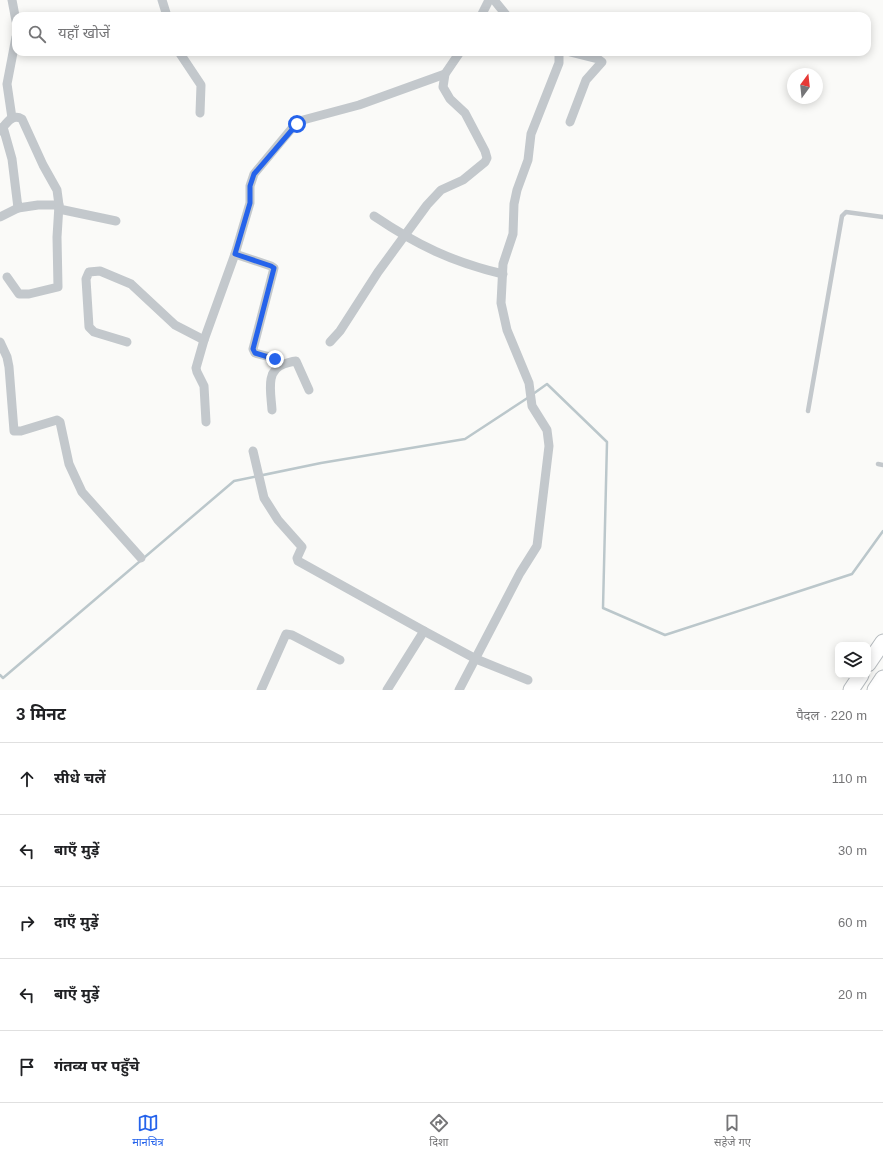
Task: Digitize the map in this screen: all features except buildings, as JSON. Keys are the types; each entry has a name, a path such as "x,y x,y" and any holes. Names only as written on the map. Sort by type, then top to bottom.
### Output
{"main road":[{"path":"871,660 883,642"},
{"path":"851,690 859,678"},
{"path":"875,690 883,678"}],"street":[{"path":"12,0 14,12"},
{"path":"162,0 165,12"},
{"path":"484,12 489,0"},
{"path":"494,0 504,12"},
{"path":"12,56 7,84 12,118"},
{"path":"182,56 201,85 200,113"},
{"path":"330,342 340,331 378,272 427,205 441,190 463,180 486,158 485,151 465,113 445,92 442,82 444,74 457,56"},
{"path":"459,690 520,573 539,541 549,446 547,430 532,406 529,383 503,319 501,303 502,274 506,252 513,234 515,199 528,160 529,142 559,63 559,56"},
{"path":"570,122 586,80 602,62 600,59 587,56"},
{"path":"206,422 204,386 196,370 204,340 235,254 250,203 250,180 254,174 297,124 312,117 359,105 444,74"},
{"path":"7,277 19,294 29,294 58,288 57,237 59,207 56,186 43,165 24,122 20,118 12,118 2,129 12,159 18,208"},
{"path":"0,217 18,208 38,205 59,207 116,221"},
{"path":"374,216 404,236 460,263 502,274"},
{"path":"235,254 274,268 253,349 255,353 274,358 278,366"},
{"path":"128,342 94,332 88,327 86,279 89,272 100,272 132,284 175,325 204,340"},
{"path":"0,342 7,357 9,366 14,431 21,431 56,420 60,422 69,464 82,492 141,558"},
{"path":"272,410 271,380 273,370 278,366 296,361 309,390"},
{"path":"253,451 264,498 278,520 302,547 297,558 298,561 476,659 528,680"},
{"path":"387,690 424,630"},
{"path":"261,690 286,634 292,635 340,660"}],"lane":[{"path":"808,411 842,216 846,212 883,217"},
{"path":"878,464 883,465"}],"waterway":[{"path":"533,394 547,384 607,442 603,608 665,635 852,574 883,531"},
{"path":"0,675 3,678 234,481 321,463 465,439 529,397"}],"route":[{"path":"275,359 271,356 255,353 253,349 274,268 235,254 250,203 250,180 297,124"}]}
